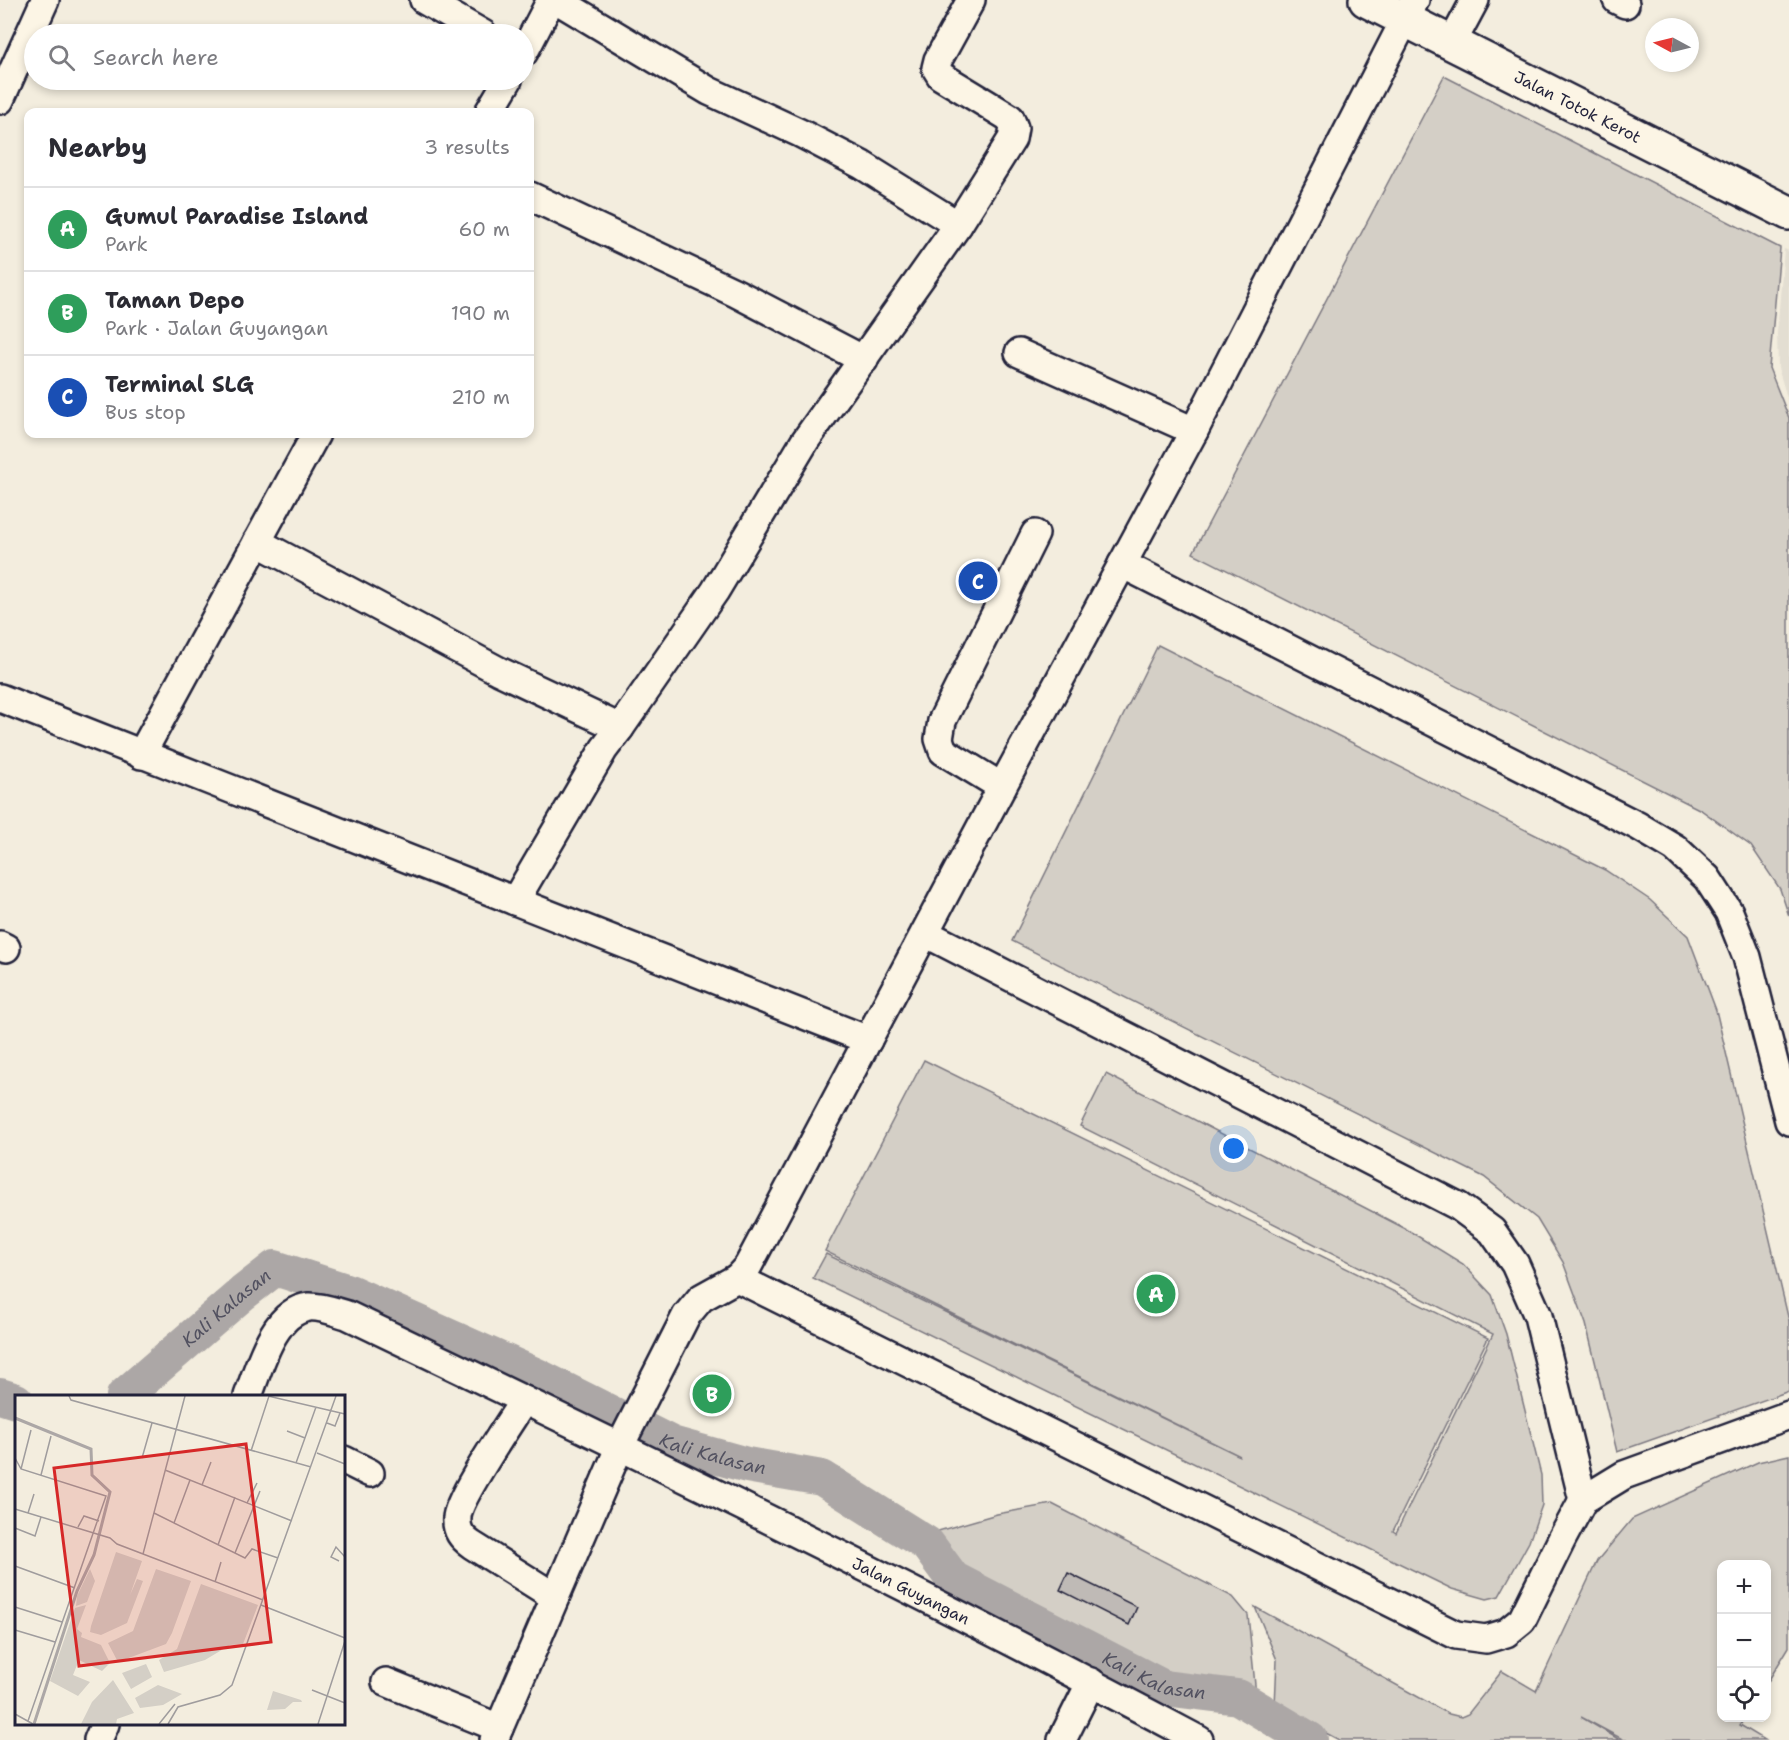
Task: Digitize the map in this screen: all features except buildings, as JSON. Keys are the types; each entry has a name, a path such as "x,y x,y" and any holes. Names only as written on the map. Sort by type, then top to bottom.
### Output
{"main road":[{"name":"Jalan Totok Kerot","path":"1366,0 1410,10 1452,43 1789,213"}],"street":[{"path":"34,24 45,0"},
{"path":"424,0 466,24"},
{"path":"534,33 551,0"},
{"path":"557,0 709,91 800,133 862,165 958,225"},
{"path":"514,902 604,749 715,591 805,441 958,225 1012,139 1014,128 1010,118 941,76 936,68 938,60 971,0"},
{"path":"1452,43 1475,0"},
{"path":"386,1682 496,1734 623,1439 686,1316 700,1298 737,1278 748,1266 1194,430 1410,10"},
{"path":"0,100 24,47"},
{"path":"491,108 502,90"},
{"path":"534,198 736,293 864,360"},
{"path":"1019,353 1194,430"},
{"path":"141,755 257,543 309,438"},
{"path":"1002,787 943,751 939,739 942,721 1035,534"},
{"path":"257,543 499,671 620,728"},
{"path":"1122,564 1617,815 1674,848 1707,878 1729,912 1747,957 1789,1122"},
{"path":"0,698 868,1040"},
{"path":"926,933 1458,1206 1492,1231 1515,1264 1538,1316 1583,1500"},
{"path":"737,1278 1456,1635 1486,1639 1506,1633 1522,1620 1583,1500 1624,1475 1789,1415"},
{"name":"Jalan Guyangan","path":"248,1395 264,1353 283,1322 293,1313 310,1307 346,1315 524,1400 623,1439 1199,1740"},
{"path":"524,1400 459,1507 458,1529 462,1537 472,1545 555,1597"},
{"path":"345,1460 370,1473"},
{"path":"1062,1740 1091,1682"},
{"path":"98,1740 105,1725"}],"shaded area":[{"path":"1444,76 1780,248 1769,368 1789,418 1789,916 1780,889 1751,846 1701,810 1193,553"},
{"path":"1784,249 1789,251 1789,404 1778,368 1777,333"},
{"path":"1158,645 1605,870 1650,900 1688,936 1716,1010 1789,1321 1789,1391 1617,1452 1586,1324 1563,1262 1537,1219 1484,1177 1012,941"},
{"path":"924,1060 1488,1338 1393,1531 1396,1533 1493,1334 1080,1126 1106,1074 1406,1229 1463,1264 1492,1295 1506,1334 1541,1475 1542,1505 1529,1542 1499,1596 1487,1599 1452,1589 813,1278 826,1254 1240,1456 825,1251"},
{"path":"1789,1455 1789,1647 1771,1676 1771,1560 1717,1560 1717,1722 1742,1722 1740,1725 1765,1740 1624,1740 1581,1717 1620,1740 1339,1740 1275,1706 1277,1660 1255,1607 1449,1714 1461,1717 1468,1714 1502,1671 1536,1691 1597,1561 1632,1519 1758,1462"},
{"path":"1052,1504 1233,1597 1248,1615 1256,1695 1217,1683 1163,1679 958,1570 938,1544 938,1531 997,1514"}],"waterway":[{"name":"Kali Kalasan","path":"125,1395 275,1268 349,1292 539,1377 672,1444 747,1465 822,1478 927,1544 953,1579 1164,1688 1238,1697 1310,1740"},
{"name":"Kali Kalasan","path":"0,1396 15,1401"}],"place":[{"name":"Terminal SLG","path":"978,581"},
{"name":"Gumul Paradise Island","path":"1156,1294"},
{"name":"Taman Depo","path":"712,1394"}]}
